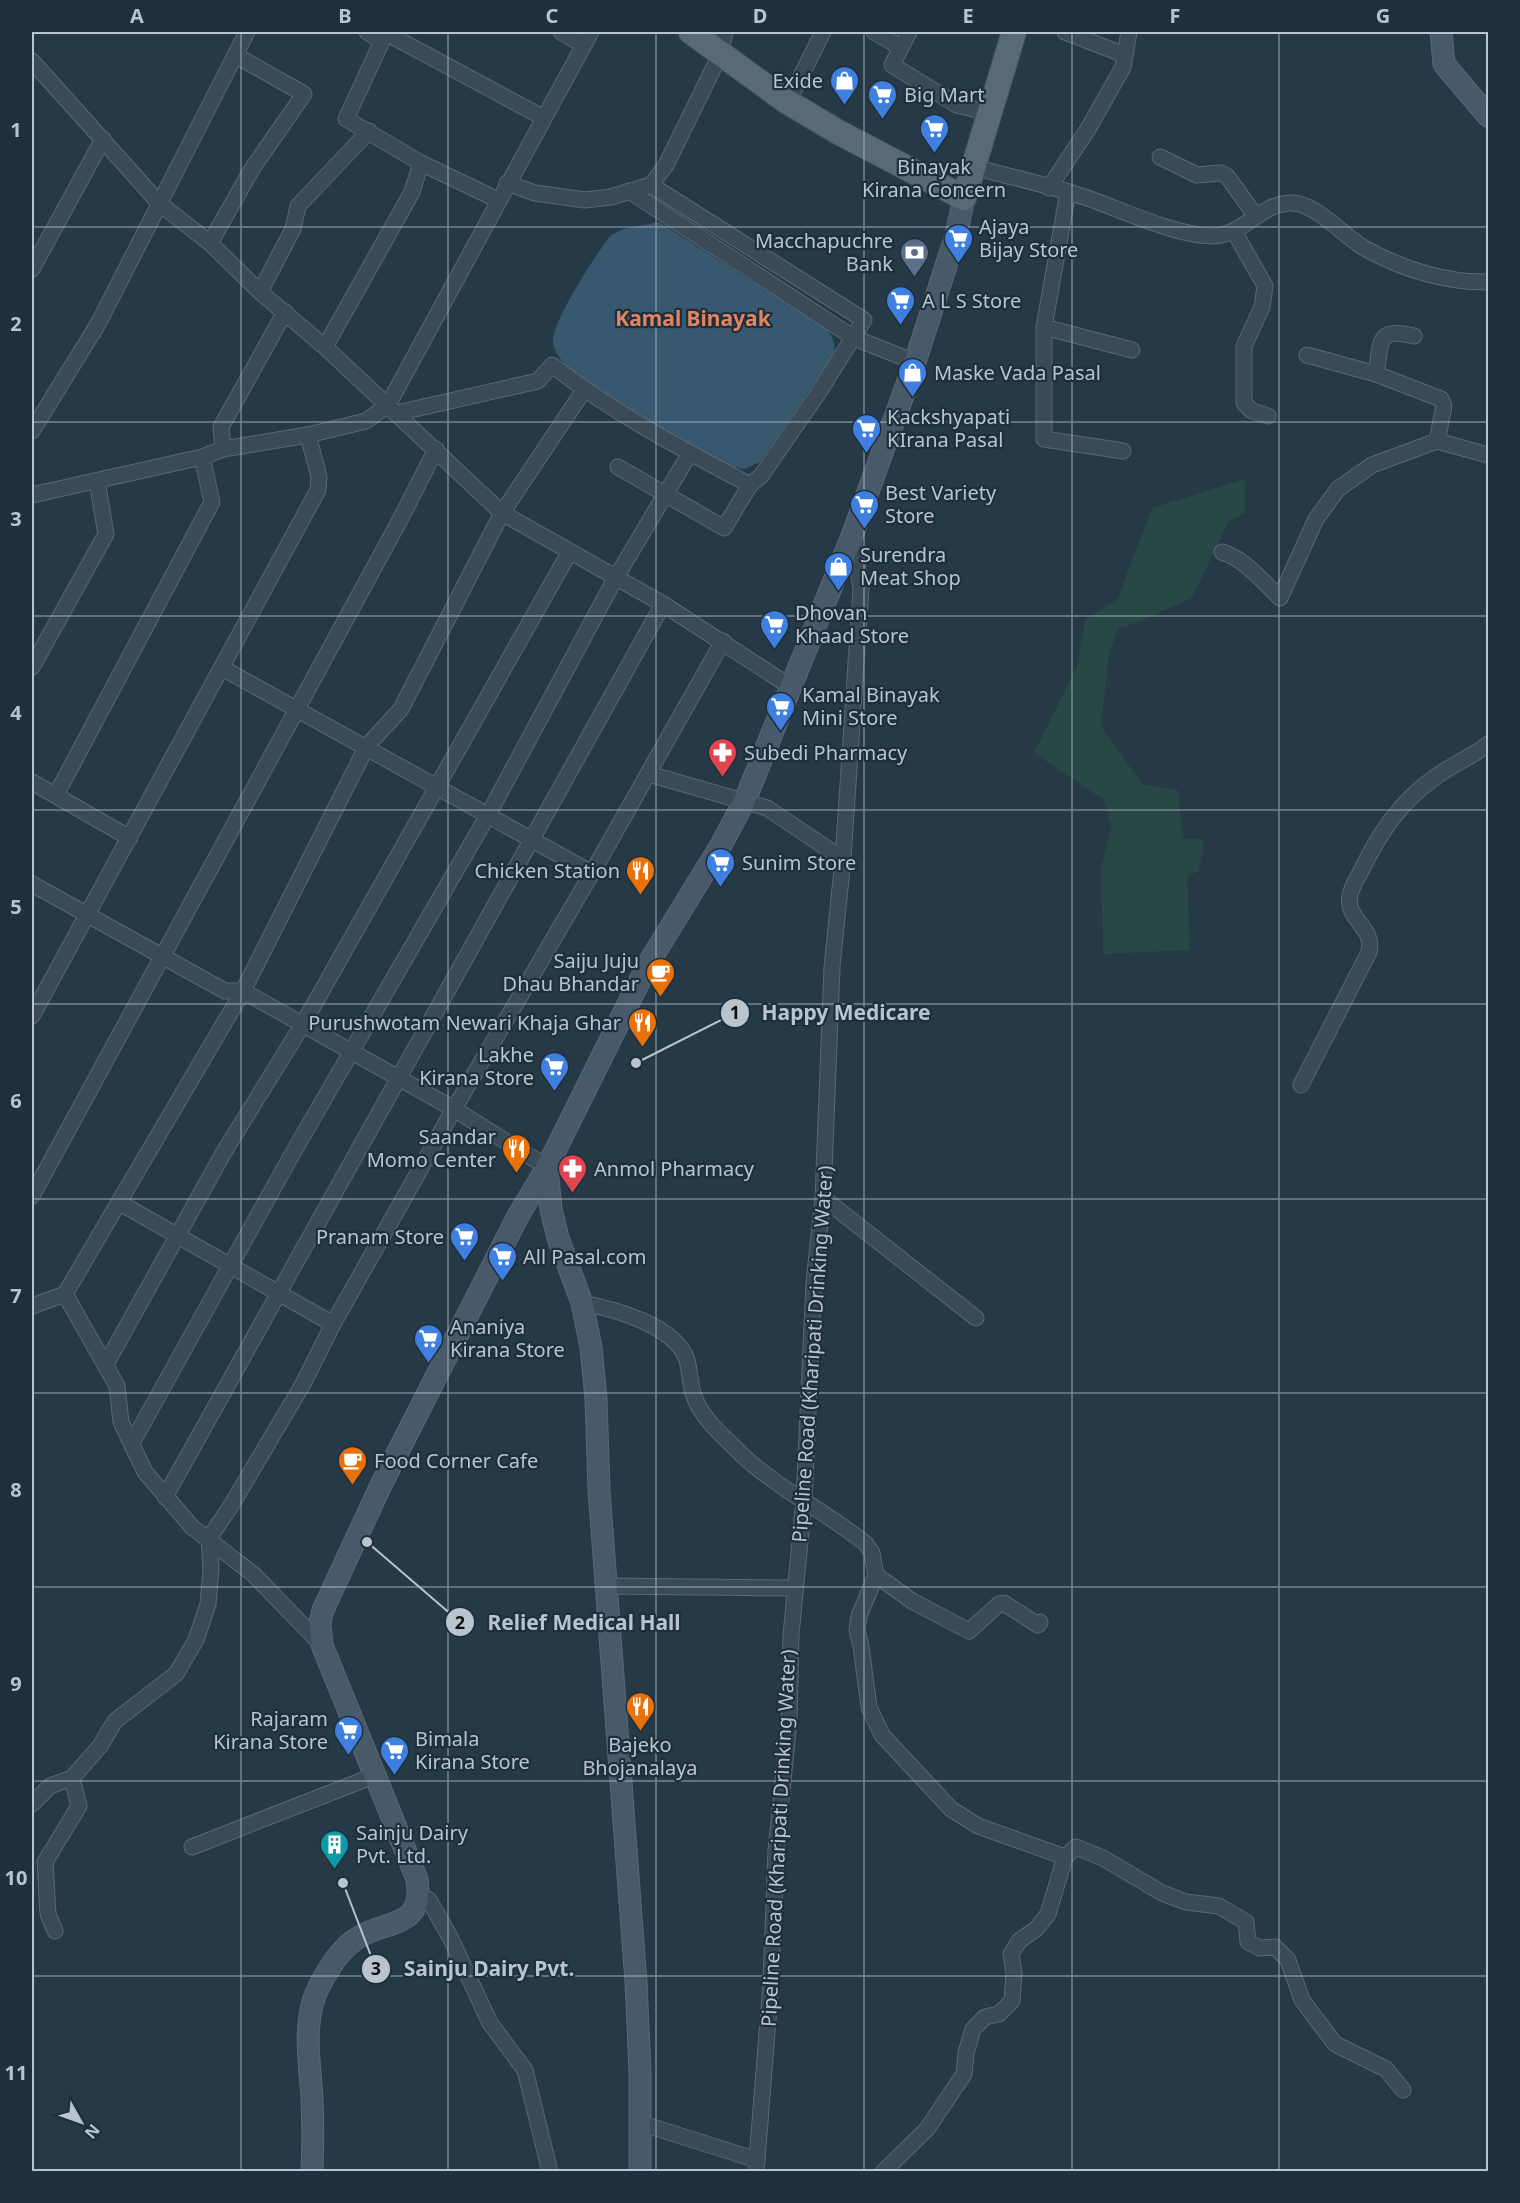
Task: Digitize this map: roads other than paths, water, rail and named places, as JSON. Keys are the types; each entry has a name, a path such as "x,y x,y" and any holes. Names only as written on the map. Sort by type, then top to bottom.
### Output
{"main road":[{"path":"691,32 722,43 788,102 838,132 964,198"},
{"path":"312,2172 313,2116 308,2040 313,2001 334,1962 351,1942 361,1935 407,1917 414,1911 419,1896 417,1880 322,1645 320,1623 335,1578 517,1218 548,1167 648,964 721,845 745,800 852,536 915,362 956,235 964,198 1014,32"},
{"path":"1441,32 1444,64 1488,116"},
{"path":"548,1167 551,1209 558,1238 582,1303 591,1347 596,1400 599,1490 636,1982 640,2072 639,2172"}],"street":[{"path":"32,427 98,324 247,32"},
{"path":"367,32 382,41"},
{"path":"561,32 584,45"},
{"path":"392,409 498,200 591,32"},
{"path":"788,102 823,32"},
{"path":"874,32 900,47"},
{"path":"909,32 892,65 957,105 990,113"},
{"path":"1065,32 1125,55"},
{"path":"1049,188 1088,129 1123,67 1129,32"},
{"path":"498,200 421,163 369,131 346,120 386,33 409,38 544,118"},
{"path":"507,183 535,192 585,200 629,192 651,185 666,165 722,43"},
{"path":"210,243 252,169 304,94 235,55"},
{"path":"32,61 160,204 210,243 260,292 325,347 436,449 502,513 569,553 663,604 791,687"},
{"path":"260,292 293,229 298,206 369,131"},
{"path":"32,265 103,139"},
{"path":"1160,157 1197,175 1220,173 1227,176 1255,216"},
{"path":"325,347 411,192 421,163"},
{"path":"974,167 1068,192 1183,230 1210,236 1235,233 1255,216 1289,203 1313,210 1365,248 1419,272 1488,282"},
{"path":"618,467 724,528 750,485 770,466 864,320 651,185"},
{"path":"629,192 854,338 915,362"},
{"path":"1068,192 1044,327 1044,440 1123,451"},
{"path":"1235,233 1266,286 1262,308 1244,346 1242,365 1244,403 1252,411 1268,416"},
{"path":"223,449 221,427 285,312"},
{"path":"1044,327 1132,350"},
{"path":"1377,374 1383,338 1393,331 1414,336"},
{"path":"1307,355 1377,374 1441,399 1444,406 1437,441"},
{"path":"32,495 202,457 223,449 308,435 366,421 392,409 538,381 552,365 584,390 690,453 750,485"},
{"path":"32,1306 66,1294 243,991 367,746 401,709 502,513 584,390"},
{"path":"32,1016 85,913 130,837 318,490 319,477 308,435"},
{"path":"1222,552 1231,555 1253,572 1280,598 1316,519 1338,489 1372,465 1437,441 1488,455"},
{"path":"32,1196 401,518 436,449"},
{"path":"132,1443 352,1050 488,815 615,579 690,453"},
{"path":"56,795 212,502 202,457"},
{"path":"32,667 106,534 97,481"},
{"name":"Pipeline Road (Kharipati Drinking Water)","path":"756,2166 771,1982 776,1850 789,1722 790,1635 804,1500 814,1281 823,1198 832,967 843,860 861,588 852,536"},
{"path":"106,1364 180,1235 224,1152 303,1024 569,553"},
{"path":"165,1497 279,1295 397,1077 533,840 663,604"},
{"path":"32,1804 50,1786 72,1778 100,1746 115,1721 176,1674 196,1640 208,1604 211,1569 209,1538 229,1509 303,1384 333,1324 454,1109 649,774 723,641"},
{"path":"222,668 367,746 592,873"},
{"path":"1301,1085 1369,952 1372,941 1369,933 1348,906 1350,894 1369,854 1385,826 1409,799 1434,777 1488,744"},
{"path":"649,774 767,808 843,860"},
{"path":"32,782 130,837"},
{"path":"32,884 225,991 243,991 352,1050 548,1167"},
{"path":"823,1198 976,1318"},
{"path":"120,1203 180,1235 279,1295 333,1324"},
{"path":"66,1294 117,1386 121,1422 145,1472 192,1527 253,1574 322,1645"},
{"path":"582,1303 607,1308 639,1320 666,1334 686,1359 694,1396 704,1415 743,1456 866,1544 872,1553 876,1575 859,1616 856,1630 861,1646 869,1707 882,1735 951,1809 978,1826 1065,1857"},
{"path":"876,1575 912,1601 969,1631 999,1604 1004,1603 1038,1625 1040,1622"},
{"path":"607,1586 796,1588"},
{"path":"192,1847 376,1775"},
{"path":"55,1931 48,1914 45,1862 79,1806 72,1778"},
{"path":"883,2172 927,2129 964,2074 966,2053 973,2029 985,2018 999,2014 1012,2001 1014,1972 1011,1954 1019,1941 1037,1928 1048,1914 1065,1857 1076,1846 1103,1858 1162,1893 1186,1902 1219,1906 1246,1922 1248,1942 1260,1948 1275,1947 1288,1960 1302,2000 1335,2044 1386,2069 1403,2090"},
{"path":"419,1896 429,1900 451,1939 490,2023 525,2070 550,2172"},
{"path":"639,2123 756,2166"}],"water":[{"path":"659,222 827,330 833,340 834,351 831,359 760,462 744,469 725,465 627,411 577,376 560,359 553,343 554,333 567,304 611,235 624,229"}],"place":[{"name":"Exide","path":"844,106"},
{"name":"Big Mart","path":"883,120"},
{"name":"Binayak Kirana Concern","path":"934,154"},
{"name":"Ajaya Bijay Store","path":"958,264"},
{"name":"Macchapuchre Bank","path":"914,278"},
{"name":"A L S Store","path":"901,326"},
{"name":"Maske Vada Pasal","path":"913,398"},
{"name":"Kackshyapati KIrana Pasal","path":"866,454"},
{"name":"Best Variety Store","path":"864,530"},
{"name":"Surendra Meat Shop","path":"839,592"},
{"name":"Dhovan Khaad Store","path":"774,650"},
{"name":"Kamal Binayak Mini Store","path":"781,732"},
{"name":"Subedi Pharmacy","path":"723,778"},
{"name":"Sunim Store","path":"721,888"},
{"name":"Chicken Station","path":"641,896"},
{"name":"Saiju Juju Dhau Bhandar","path":"660,998"},
{"name":"Purushwotam Newari Khaja Ghar","path":"642,1048"},
{"name":"Happy Medicare","path":"636,1063"},
{"name":"Lakhe Kirana Store","path":"555,1092"},
{"name":"Saandar Momo Center","path":"517,1174"},
{"name":"Anmol Pharmacy","path":"573,1194"},
{"name":"Pranam Store","path":"465,1262"},
{"name":"All Pasal.com","path":"502,1282"},
{"name":"Ananiya Kirana Store","path":"429,1364"},
{"name":"Food Corner Cafe","path":"353,1486"},
{"name":"Relief Medical Hall","path":"367,1542"},
{"name":"Bajeko Bhojanalaya","path":"640,1732"},
{"name":"Rajaram Kirana Store","path":"349,1756"},
{"name":"Bimala Kirana Store","path":"394,1776"},
{"name":"Sainju Dairy Pvt. Ltd.","path":"335,1870"},
{"name":"Sainju Dairy Pvt.","path":"343,1883"}],"district":[{"name":"Kamal Binayak","path":"693,318"}]}
